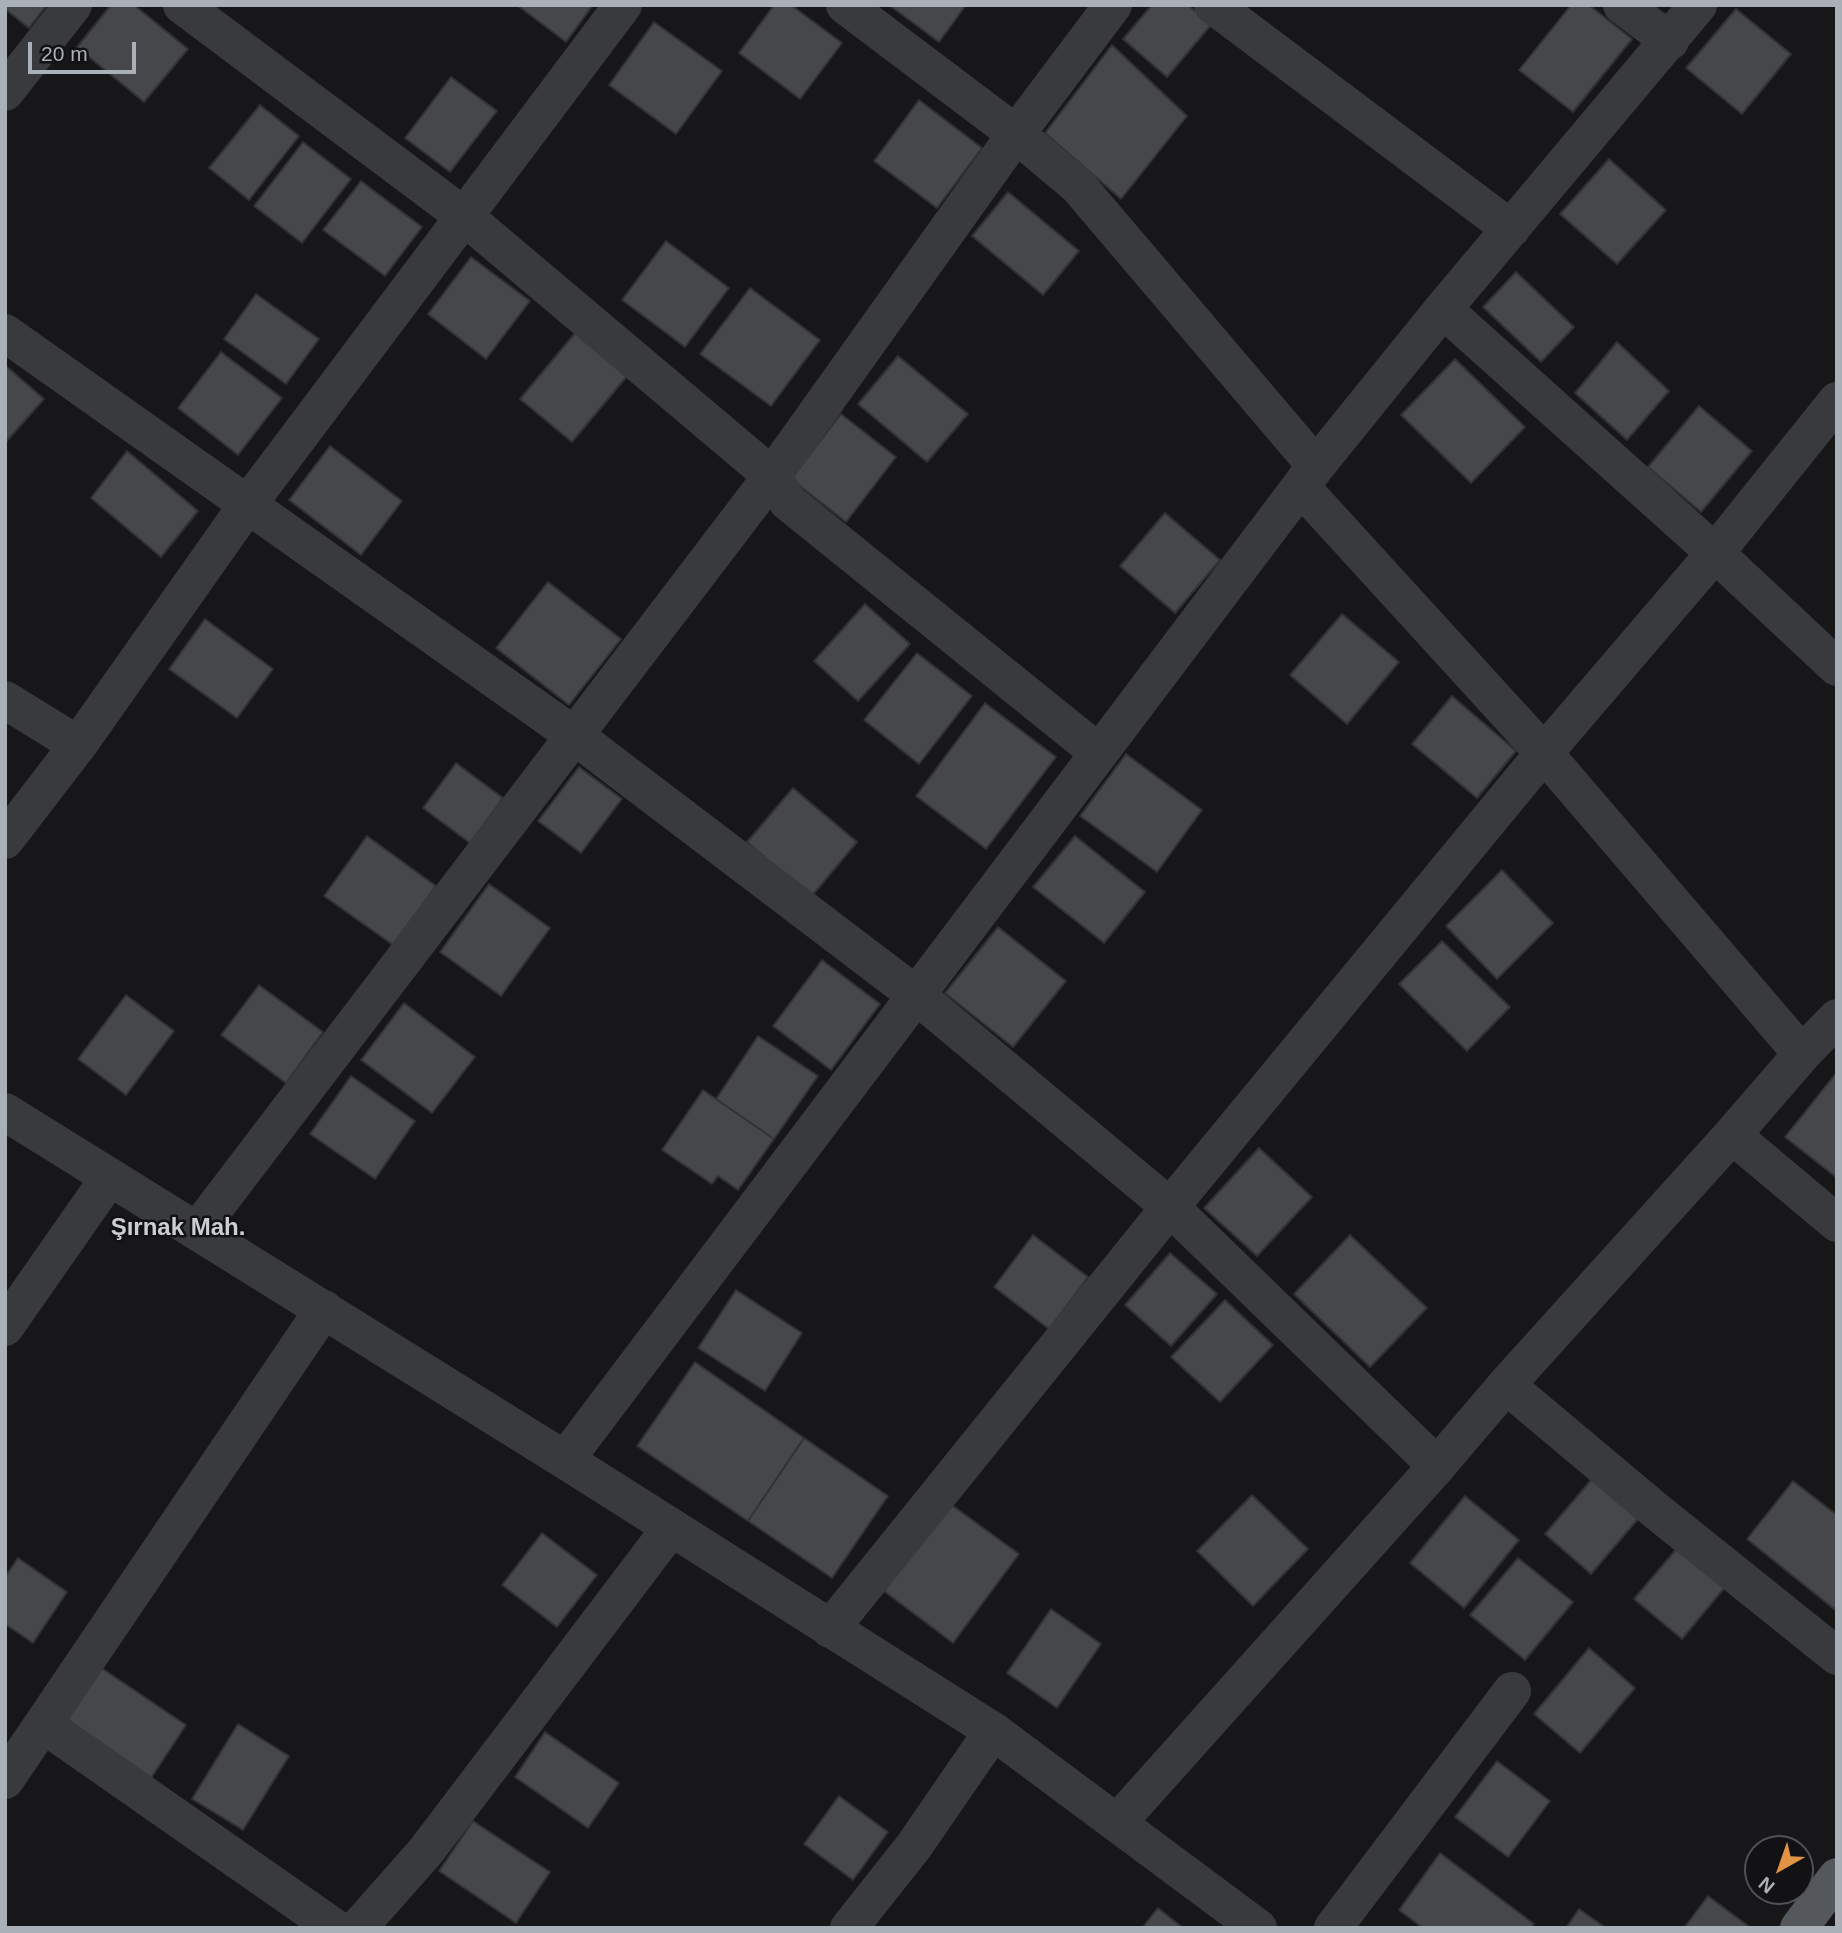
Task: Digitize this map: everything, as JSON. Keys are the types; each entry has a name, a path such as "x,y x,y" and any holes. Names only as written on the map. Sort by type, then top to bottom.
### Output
{"main road":[{"path":"1799,1928 1837,1877"}],"street":[{"path":"5,92 73,5"},
{"path":"182,5 465,217 772,476 788,502 1099,753"},
{"path":"5,840 78,746 248,505 623,5"},
{"path":"845,5 1016,134 1078,186 1309,476 1802,1054"},
{"path":"197,1231 772,476 1016,134 1112,5"},
{"path":"1213,5 1511,229"},
{"path":"1622,5 1670,41"},
{"path":"565,1460 1309,476 1443,309 1698,5"},
{"path":"1443,309 1715,553 1837,667"},
{"path":"5,333 575,736 916,995 1170,1207 1437,1465"},
{"path":"830,1629 1170,1207 1544,752 1715,553 1837,401"},
{"path":"5,700 78,746"},
{"path":"1118,1822 1837,1018"},
{"path":"5,1112 324,1309 993,1731 1258,1928"},
{"path":"1732,1135 1837,1223"},
{"path":"5,1327 109,1178"},
{"path":"5,1780 324,1309"},
{"path":"1506,1385 1655,1510 1837,1656"},
{"path":"358,1928 426,1851 670,1529"},
{"path":"1332,1928 1512,1691"},
{"path":"43,1724 335,1928"},
{"path":"849,1928 914,1846 993,1731"}],"building":[{"path":"5,5 47,5 29,28 5,9"},
{"path":"111,5 134,5 188,49 144,102 77,47"},
{"path":"517,5 593,5 566,42"},
{"path":"774,5 791,5 842,43 800,99 739,53"},
{"path":"889,5 966,5 939,42"},
{"path":"1152,5 1188,5 1211,25 1167,77 1123,39"},
{"path":"1571,5 1589,5 1632,39 1573,112 1519,70"},
{"path":"1736,9 1791,54 1742,114 1686,68"},
{"path":"654,22 722,71 676,134 609,85"},
{"path":"1112,45 1187,116 1121,199 1045,133"},
{"path":"451,77 497,111 450,172 405,138"},
{"path":"919,100 982,148 937,208 874,161"},
{"path":"260,105 299,136 249,200 209,168"},
{"path":"303,142 351,179 302,243 254,206"},
{"path":"1609,159 1666,210 1617,264 1560,214"},
{"path":"361,181 422,227 385,276 323,230"},
{"path":"1008,192 1079,251 1043,295 972,236"},
{"path":"666,241 729,288 685,347 622,300"},
{"path":"471,257 530,301 486,359 428,314"},
{"path":"1516,272 1574,327 1541,362 1483,307"},
{"path":"750,288 820,340 771,406 700,354"},
{"path":"256,294 319,339 286,384 224,339"},
{"path":"576,332 628,375 572,442 520,399"},
{"path":"1617,342 1669,391 1627,440 1575,393"},
{"path":"221,352 282,398 238,455 178,408"},
{"path":"898,356 968,414 927,462 858,404"},
{"path":"1455,359 1525,427 1471,483 1401,415"},
{"path":"5,367 44,399 5,443"},
{"path":"1699,406 1752,451 1701,512 1648,467"},
{"path":"841,414 896,457 846,522 791,479"},
{"path":"330,446 402,501 361,555 289,500"},
{"path":"127,451 198,511 161,557 91,498"},
{"path":"1165,513 1220,560 1175,613 1120,566"},
{"path":"548,582 621,639 569,705 496,648"},
{"path":"865,604 910,644 858,701 814,661"},
{"path":"1342,614 1399,662 1347,724 1290,675"},
{"path":"205,619 273,669 237,718 169,669"},
{"path":"917,653 972,696 919,764 864,720"},
{"path":"1452,696 1516,751 1477,798 1412,744"},
{"path":"985,703 1056,757 986,849 916,796"},
{"path":"1126,754 1202,810 1157,872 1080,816"},
{"path":"456,763 503,798 470,843 423,808"},
{"path":"579,767 622,799 581,853 538,821"},
{"path":"793,788 857,842 811,897 747,842"},
{"path":"367,836 436,886 393,945 324,896"},
{"path":"1075,836 1145,892 1104,943 1033,887"},
{"path":"1502,870 1553,923 1497,979 1446,926"},
{"path":"489,884 550,928 501,996 440,952"},
{"path":"998,927 1066,981 1013,1047 945,993"},
{"path":"1442,941 1510,1007 1467,1051 1399,984"},
{"path":"822,960 880,1004 831,1070 773,1026"},
{"path":"259,985 323,1032 286,1083 221,1035"},
{"path":"126,995 174,1031 126,1095 78,1059"},
{"path":"404,1003 475,1057 432,1113 361,1060"},
{"path":"758,1036 818,1076 774,1139 716,1099"},
{"path":"1837,1072 1837,1178 1785,1137"},
{"path":"351,1076 415,1121 375,1179 310,1134"},
{"path":"703,1090 774,1139 738,1190 718,1176 712,1184 662,1150"},
{"path":"1259,1148 1312,1197 1257,1256 1204,1208"},
{"path":"1033,1235 1088,1277 1049,1329 994,1287"},
{"path":"1350,1235 1427,1308 1370,1367 1294,1294"},
{"path":"1170,1253 1217,1294 1171,1346 1125,1305"},
{"path":"736,1290 802,1333 765,1391 698,1348"},
{"path":"1225,1300 1273,1345 1220,1402 1171,1357"},
{"path":"695,1362 804,1438 748,1521 637,1446"},
{"path":"804,1438 888,1496 832,1578 748,1521"},
{"path":"1592,1479 1638,1519 1591,1574 1545,1534"},
{"path":"1793,1481 1837,1515 1837,1605 1834,1609 1747,1539"},
{"path":"1252,1495 1308,1549 1253,1606 1197,1551"},
{"path":"1465,1496 1519,1540 1464,1608 1410,1563"},
{"path":"949,1503 1019,1554 953,1643 884,1591"},
{"path":"542,1533 597,1575 557,1627 502,1585"},
{"path":"1679,1546 1726,1586 1682,1639 1634,1599"},
{"path":"18,1558 67,1592 33,1643 5,1624 5,1577"},
{"path":"1518,1558 1573,1602 1525,1660 1470,1615"},
{"path":"1051,1609 1101,1644 1057,1708 1007,1673"},
{"path":"1589,1648 1635,1688 1580,1753 1534,1714"},
{"path":"100,1667 186,1725 151,1778 64,1720"},
{"path":"238,1724 289,1756 243,1830 192,1799"},
{"path":"545,1732 619,1783 588,1828 515,1777"},
{"path":"1497,1761 1550,1801 1508,1857 1455,1817"},
{"path":"839,1796 888,1832 853,1880 804,1844"},
{"path":"473,1821 550,1872 516,1923 439,1871"},
{"path":"1440,1853 1534,1924 1531,1928 1423,1928 1399,1910"},
{"path":"1708,1896 1751,1928 1684,1928"},
{"path":"1158,1908 1183,1928 1142,1928"},
{"path":"1579,1909 1606,1928 1566,1928"}],"district":[{"name":"Şırnak Mah.","path":"178,1228"}]}
